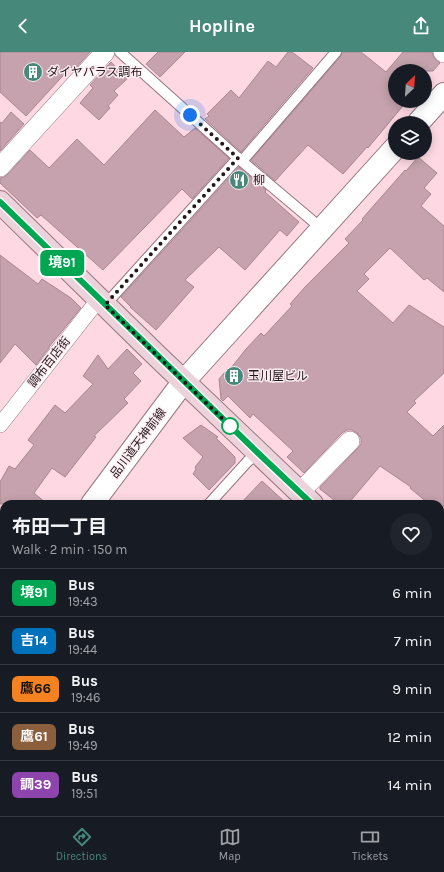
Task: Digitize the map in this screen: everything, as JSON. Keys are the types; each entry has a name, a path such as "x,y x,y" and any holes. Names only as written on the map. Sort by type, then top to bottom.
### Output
{"main road":[{"path":"1,204 306,498"}],"street":[{"path":"0,167 105,52"},
{"path":"424,116 444,94"},
{"name":"品川道天神前線","path":"95,500 184,381 388,156"},
{"name":"調布百店街","path":"0,425 102,302"},
{"path":"306,498 350,441"}],"lane":[{"path":"120,52 240,159 322,229"},
{"path":"102,302 240,159 336,52"},
{"path":"213,500 248,461 258,453"}],"building":[{"name":"ダイヤパラス調布","path":"0,52 90,52 74,70 71,67 26,116 0,92"},
{"path":"158,52 185,52 160,77 146,64"},
{"path":"288,52 292,52 313,68 241,152 205,119 209,116 207,114 231,90 239,98 268,61 276,67"},
{"path":"342,52 361,52 386,72 388,70 388,108 401,108 395,116 388,116 388,124 368,148 367,147 343,174 308,145 275,181 251,160 341,56"},
{"path":"403,52 432,52 435,59 440,63 433,71 432,64 393,64"},
{"path":"111,62 127,79 114,91 118,95 108,106 110,108 99,120 80,103 93,88 90,85"},
{"path":"155,110 184,137 195,128 229,158 192,199 182,189 103,270 41,215 37,218 0,183 0,178 8,174 30,150 49,168 77,139 104,165"},
{"path":"11,112 24,124 0,151 0,122 2,123"},
{"path":"415,160 422,160 437,173 424,188 431,194 421,206 444,226 444,292 427,278 424,280 390,248 364,274 369,279 357,291 393,323 409,305 444,327 444,373 414,401 416,403 407,412 433,436 444,425 444,500 424,500 410,488 411,487 380,466 351,500 334,500 320,489 320,487 361,444 361,438 357,433 352,430 347,430 342,433 304,473 287,457 293,451 253,414 250,418 228,396 223,401 221,399 219,379 224,373 227,373 261,333 264,336 292,306 290,304 305,287 349,243 345,239 405,170 406,171"},
{"path":"239,167 266,190 265,192 299,222 287,236 280,230 245,270 219,247 185,280 194,287 156,330 121,297"},
{"path":"0,255 38,284 42,279 71,298 81,308 36,365 15,344 0,363"},
{"path":"127,349 142,364 133,373 141,381 124,399 128,403 94,436 96,437 65,477 52,468 34,493 42,500 0,500 0,482 9,466 15,469 34,445 28,440 55,405 65,413 93,384 83,376 98,355 108,369"},
{"path":"201,425 218,437 216,438 235,457 235,463 209,490 193,474 196,469 195,467 203,457 183,438"},
{"path":"262,481 283,500 244,500"}],"bus line":[{"name":"境91","path":"0,202 308,500"}],"place":[{"name":"ダイヤパラス調布","path":"33,72"},
{"name":"柳","path":"239,180"},
{"name":"玉川屋ビル","path":"234,376"}],"route":[{"path":"190,115 238,158 105,305 230,426"}]}
